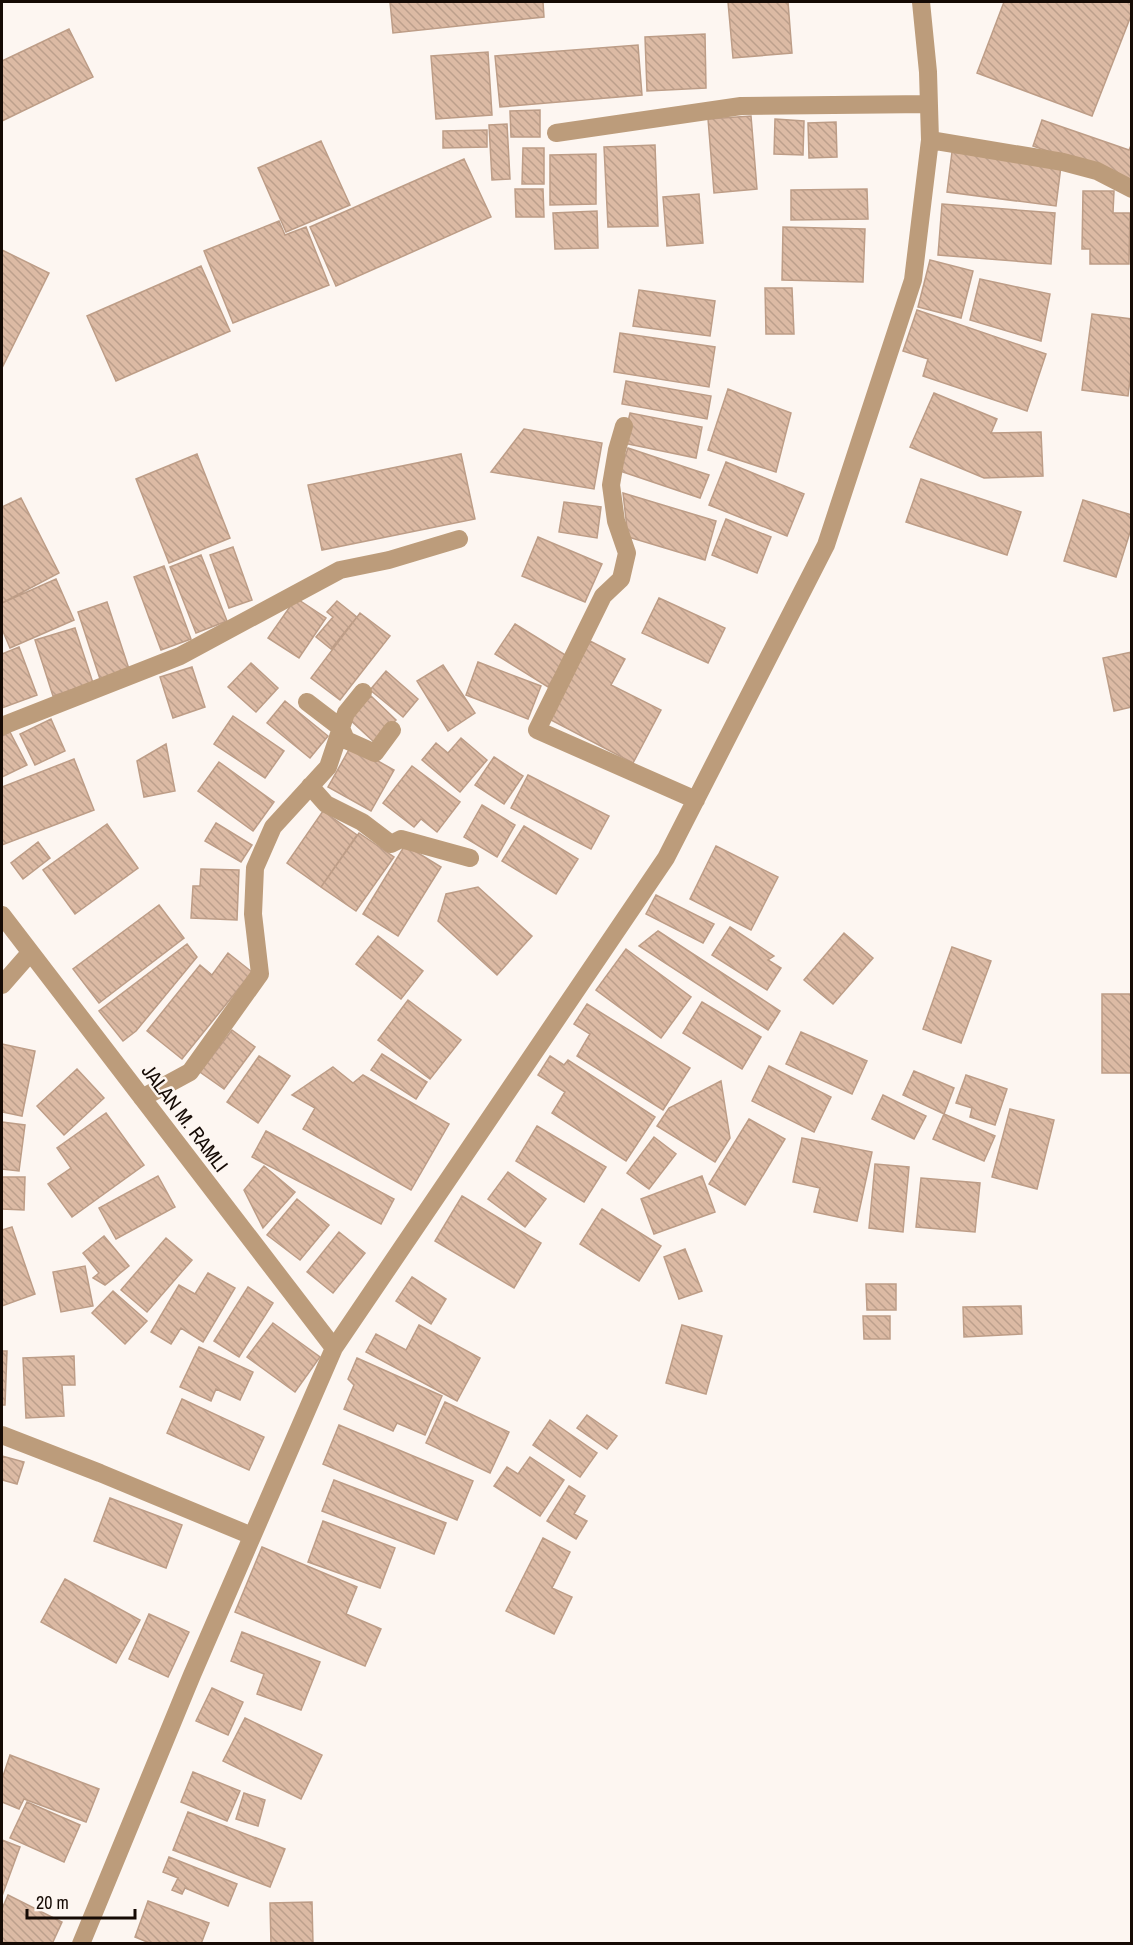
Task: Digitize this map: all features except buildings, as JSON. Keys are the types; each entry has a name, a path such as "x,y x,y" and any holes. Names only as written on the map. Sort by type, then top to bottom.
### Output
{"street":[{"path":"81,1944 192,1675 334,1348 666,858 826,545 913,280 930,140 928,72 921,2"},
{"path":"556,133 741,106 928,104"},
{"path":"930,140 1063,162 1097,171 1131,189"},
{"path":"624,426 611,485 616,521 627,553 621,579 603,596 537,730 696,800"},
{"path":"2,726 180,656 340,570 388,560 459,539"},
{"path":"142,1098 190,1072 260,974 253,914 255,868 273,827 328,767 346,713 363,692"},
{"path":"307,702 341,728 346,740 375,753 392,730"},
{"path":"310,786 326,804 362,822 391,844 401,839 470,858"},
{"name":"JALAN M. RAMLI","path":"2,915 334,1348"},
{"path":"2,985 30,953"},
{"path":"2,1435 252,1536"}]}
